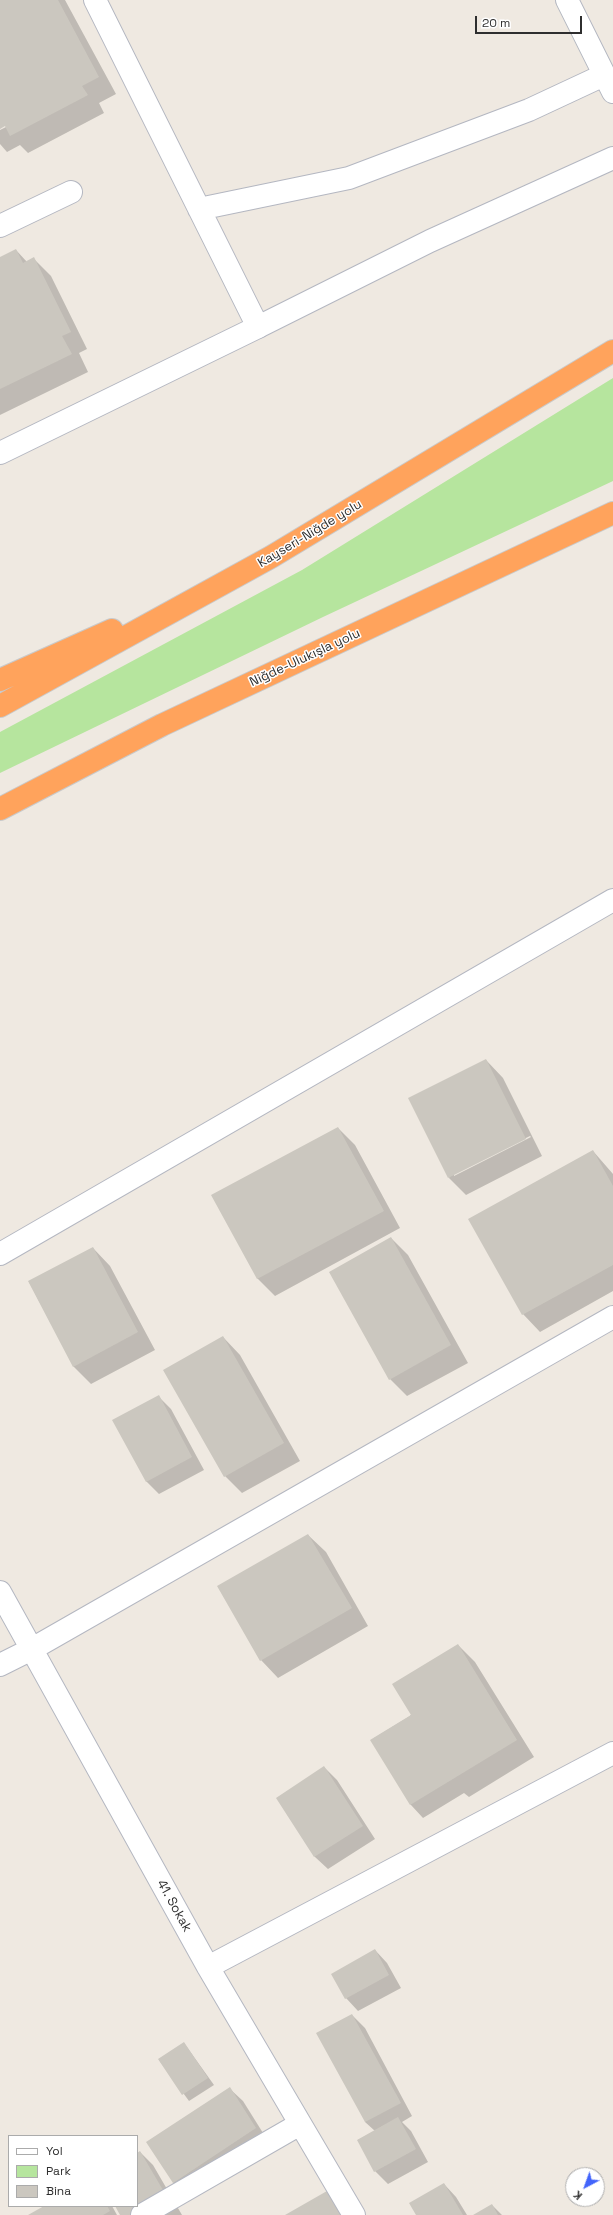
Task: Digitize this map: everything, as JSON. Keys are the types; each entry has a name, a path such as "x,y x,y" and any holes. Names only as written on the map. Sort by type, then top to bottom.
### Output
{"highway":[{"name":"Kayseri-Niğde yolu","path":"0,706 271,557 613,351"},
{"name":"Niğde-Ulukışla yolu","path":"0,809 162,725 613,513"},
{"path":"0,680 271,557"}],"street":[{"path":"95,0 258,327"},
{"path":"199,209 349,178 529,110 609,83 567,0"},
{"path":"0,453 430,241 613,158"},
{"path":"0,226 71,192"},
{"path":"0,1254 613,900"},
{"path":"0,1665 32,1649 613,1317"},
{"name":"41. Sokak","path":"0,1592 208,1967 354,2215"},
{"path":"208,1967 613,1753"},
{"path":"142,2215 300,2124"}],"green space":[{"path":"613,378 613,481 323,617 0,773 0,732 302,570"}],"building":[{"path":"0,0 58,0 99,77 82,86 88,95 10,136 5,126 0,129"},
{"path":"16,249 23,263 34,257 71,332 62,336 72,354 0,389 0,257"},
{"path":"486,1059 526,1139 448,1178 408,1098"},
{"path":"338,1127 384,1211 257,1279 211,1195"},
{"path":"593,1150 613,1186 613,1265 522,1315 468,1219"},
{"path":"391,1237 451,1345 389,1380 329,1272"},
{"path":"93,1247 138,1332 73,1367 28,1281"},
{"path":"223,1336 284,1443 224,1477 163,1370"},
{"path":"159,1395 192,1457 146,1482 112,1420"},
{"path":"308,1534 352,1608 260,1661 217,1586"},
{"path":"458,1644 517,1740 410,1805 370,1740 411,1715 392,1684"},
{"path":"324,1766 363,1826 314,1857 276,1798"},
{"path":"375,1949 389,1975 345,1999 331,1974"},
{"path":"352,2014 401,2103 365,2122 316,2033"},
{"path":"184,2042 208,2078 182,2095 158,2059"},
{"path":"230,2087 256,2128 173,2183 146,2142"},
{"path":"398,2117 416,2149 374,2172 357,2140"},
{"path":"140,2151 170,2202 147,2215 120,2215 116,2207 138,2207 138,2152"},
{"path":"444,2183 463,2215 416,2215 409,2203"},
{"path":"327,2191 341,2215 285,2215"},
{"path":"492,2204 498,2215 473,2215"},
{"path":"42,2207 108,2207 110,2211 103,2215 28,2215"}]}
